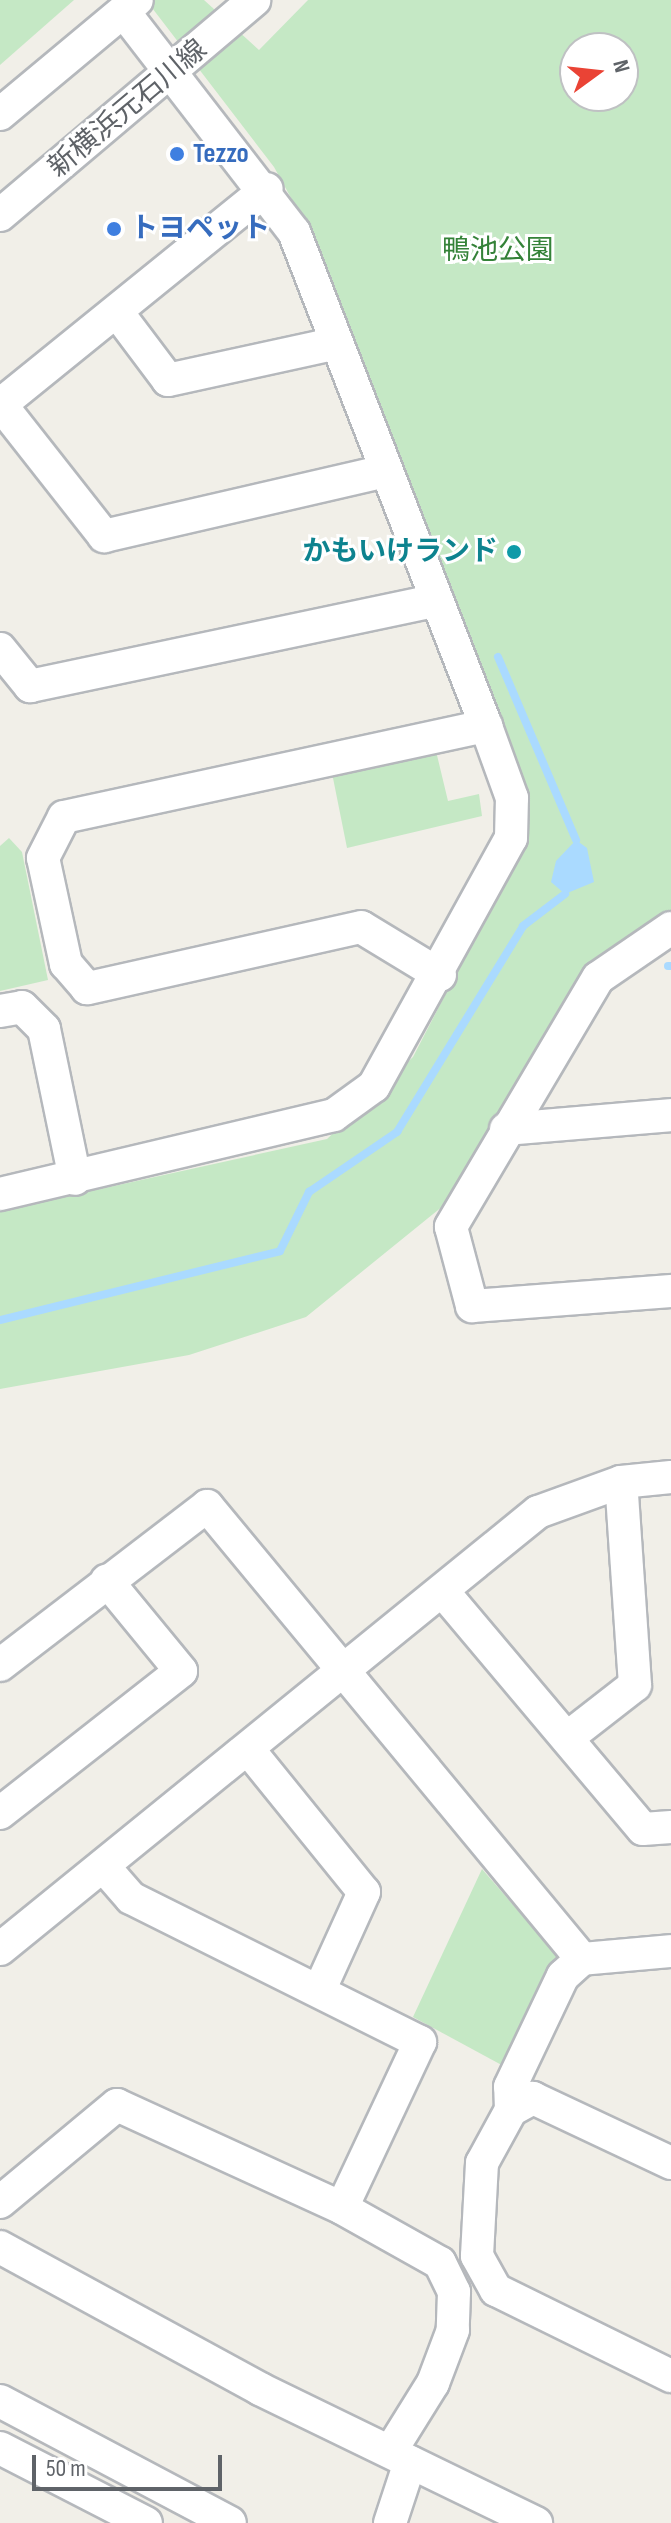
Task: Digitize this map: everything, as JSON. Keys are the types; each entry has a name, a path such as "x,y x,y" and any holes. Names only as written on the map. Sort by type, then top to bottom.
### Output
{"street":[{"name":"新横浜元石川線","path":"0,215 177,72 254,0"},
{"path":"124,4 178,49 208,42"},
{"path":"0,114 80,48 124,4"},
{"path":"0,1194 75,1179 334,1115 374,1086 440,975 511,838 512,798 294,232 267,189 124,4"},
{"path":"80,48 125,35 177,72"},
{"path":"267,189 0,405 104,536 385,471"},
{"path":"117,312 168,380 337,343"},
{"path":"0,649 30,686 437,600"},
{"path":"440,975 361,927 87,988 66,964 43,858 64,817 486,726"},
{"path":"671,928 598,978 506,1129 451,1227 472,1306 671,1291"},
{"path":"0,1011 22,1007 44,1029 75,1179"},
{"path":"506,1129 671,1115"},
{"path":"0,1949 344,1670 445,1594 538,1512 621,1482 671,1477"},
{"path":"567,1738 635,1685 621,1482"},
{"path":"0,1665 207,1506 582,1959"},
{"path":"0,1813 181,1671 107,1581"},
{"path":"445,1594 643,1829 671,1827"},
{"path":"248,1749 364,1892 320,1989"},
{"path":"104,1867 131,1898 320,1989 420,2042 342,2208"},
{"path":"671,1951 582,1959 563,1976 510,2087 511,2110 482,2163 477,2256 483,2277 671,2376"},
{"path":"511,2110 533,2098 671,2163"},
{"path":"0,2202 117,2105 342,2208 440,2263 454,2292 453,2330 400,2457 390,2523"},
{"path":"0,2247 127,2320 536,2523"},
{"path":"0,2401 230,2523"},
{"path":"0,2448 146,2523"}],"green space":[{"path":"0,0 74,0 0,65"},
{"name":"鴨池公園","path":"146,0 204,0 259,50 308,0 671,0 671,914 593,964 443,1206 306,1317 189,1355 0,1389 0,1211 327,1139 413,1057 520,850 499,722 296,207 274,167"},
{"path":"436,751 448,801 479,794 482,816 347,848 332,773"},
{"path":"9,838 22,852 48,980 0,991 0,846"},
{"path":"482,1869 561,1960 509,2069 413,2017"}],"water":[{"path":"576,840 587,848 594,882 565,894 551,882 556,861"}],"waterway":[{"path":"498,657 576,840"},
{"path":"0,1320 280,1251 309,1192 397,1132 523,926 565,894"}],"place":[{"name":"Tezzo","path":"177,154"},
{"name":"トヨペット","path":"114,229"},
{"name":"かもいけランド","path":"514,552"}]}
